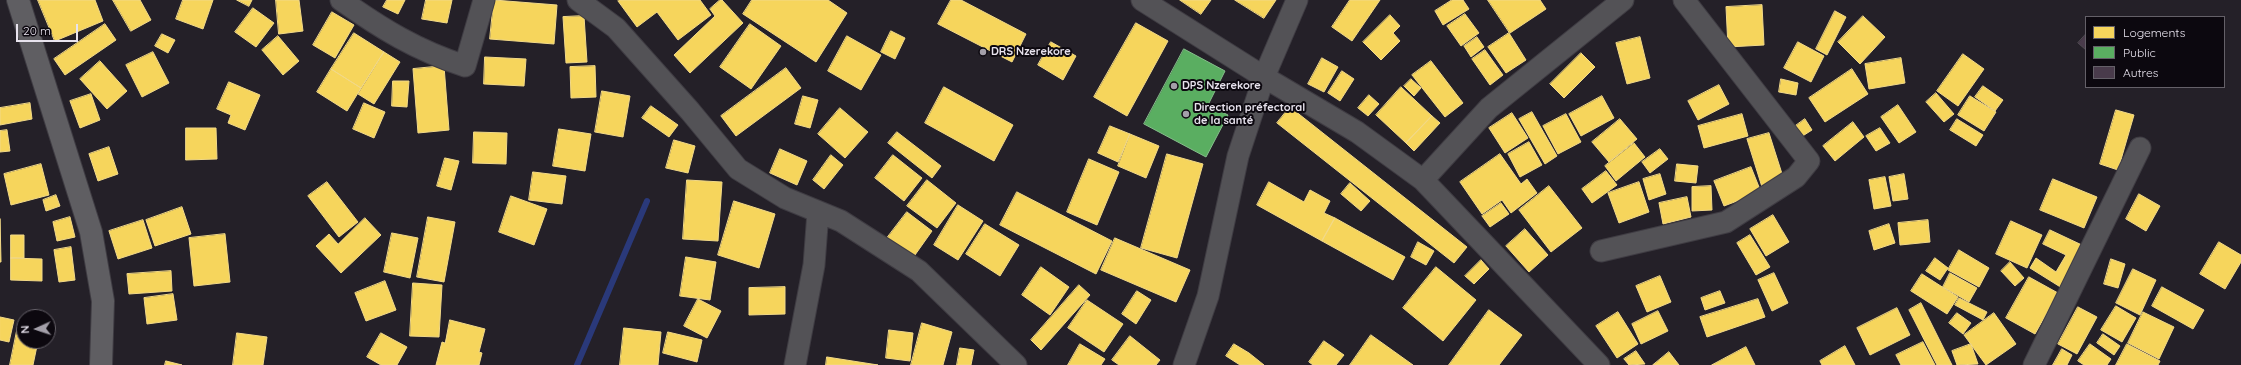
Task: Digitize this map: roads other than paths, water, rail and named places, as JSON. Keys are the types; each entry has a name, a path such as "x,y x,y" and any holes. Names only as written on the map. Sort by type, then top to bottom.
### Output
{"street":[{"path":"18,0 91,232 103,301 101,365"},
{"path":"341,0 385,30 431,55 465,66 484,0"},
{"path":"578,0 616,28 690,111 738,170 785,198 841,221 919,271 1016,365"},
{"path":"1142,0 1264,77 1357,132 1423,180 1599,365"},
{"path":"1184,365 1208,296 1238,156 1264,77 1297,0"},
{"path":"1423,180 1489,108 1623,0"},
{"path":"1601,251 1726,222 1796,177 1809,161 1684,0"},
{"path":"2034,365 2140,148"},
{"path":"795,365 814,265 818,212"}],"waterway":[{"path":"577,365 647,201"}],"place":[{"name":"DRS Nzerekore","path":"983,52"},
{"name":"DPS Nzerekore","path":"1174,86"},
{"name":"Direction préfectoral de la santé","path":"1186,114"}]}
